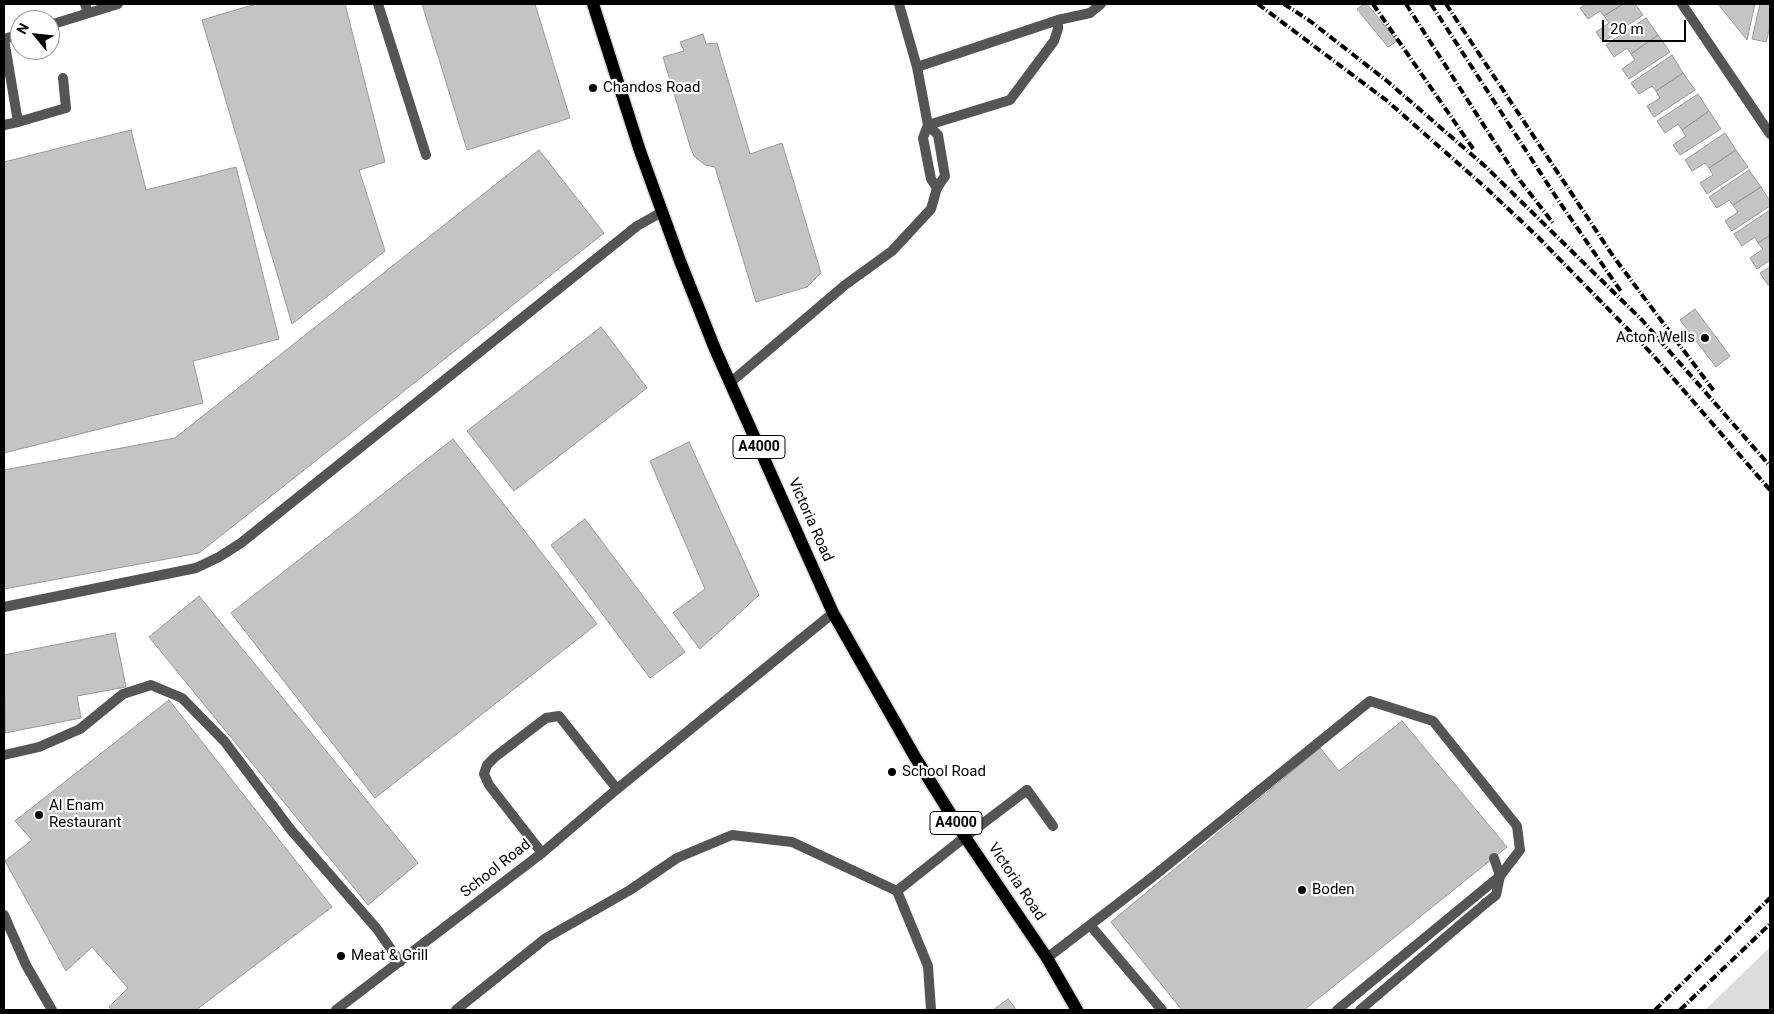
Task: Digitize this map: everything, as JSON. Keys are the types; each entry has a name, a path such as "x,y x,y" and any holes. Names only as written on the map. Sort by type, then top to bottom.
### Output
{"main road":[{"name":"Victoria Road","path":"594,4 640,151 708,331 833,613 914,757 965,837 1047,958 1077,1010"}],"street":[{"path":"60,20 87,8 118,4"},
{"path":"378,4 426,155"},
{"path":"899,4 917,67 928,124 923,138 931,179 937,188"},
{"path":"917,67 1058,20 1090,13 1100,4"},
{"path":"1682,4 1770,134"},
{"path":"928,124 1010,100 1054,40 1058,29 1058,20"},
{"path":"4,39 18,122"},
{"path":"4,124 18,122 66,108 63,78"},
{"path":"731,382 845,285 892,251 931,208 937,188 945,176 938,135 928,124"},
{"path":"4,607 196,568 219,557 241,543 637,226 662,212"},
{"name":"School Road","path":"336,1010 542,853 617,788 833,613"},
{"path":"4,755 39,748 80,729 123,694 151,685 182,698 225,742 291,830 377,929 400,962"},
{"path":"1047,958 1370,701 1433,722 1517,826 1520,850 1500,876 1337,1010"},
{"path":"542,853 490,786 484,774 495,757 546,718 559,716 617,788"},
{"path":"897,891 1027,790 1053,826"},
{"path":"456,1010 546,938 630,890 677,858 732,835 792,842 897,891 928,966 931,1010"},
{"path":"1360,1010 1496,895 1500,876 1494,858"},
{"path":"4,915 26,965 52,1010"},
{"path":"1090,925 1162,1010"}],"shaded area":[{"path":"1770,947 1770,1010 1705,1010"}],"building":[{"path":"256,4 345,4 385,162 359,170 385,251 292,324 202,20"},
{"path":"422,4 535,4 570,118 467,150"},
{"path":"1367,4 1397,41 1388,47 1357,9"},
{"path":"1586,4 1623,4 1604,16 1600,11 1588,19 1580,8"},
{"path":"1623,4 1635,4 1643,15 1603,42 1596,32 1609,23 1604,16"},
{"path":"1718,4 1755,4 1747,40"},
{"path":"1760,4 1770,4 1770,27 1766,42 1752,39"},
{"path":"1646,18 1658,35 1631,54 1627,48 1614,57 1606,45"},
{"path":"703,34 706,44 717,43 750,154 782,143 821,273 807,287 756,302 715,167 705,165 694,156 663,57 684,51 680,42"},
{"path":"1658,35 1670,52 1629,79 1622,69 1635,60 1631,54"},
{"path":"1672,55 1683,73 1656,91 1652,86 1639,94 1631,83"},
{"path":"1683,73 1695,90 1654,117 1647,106 1660,98 1656,91"},
{"path":"1698,94 1709,111 1682,130 1678,124 1665,133 1657,121"},
{"path":"1709,111 1721,129 1680,155 1673,145 1686,136 1682,130"},
{"path":"131,130 146,190 236,167 279,339 193,361 203,403 4,453 4,162"},
{"path":"1725,133 1736,150 1709,168 1705,163 1692,171 1685,160"},
{"path":"539,150 604,233 199,553 4,589 4,470 175,438"},
{"path":"1736,150 1748,167 1707,194 1700,183 1713,175 1709,168"},
{"path":"1749,170 1761,187 1733,205 1729,200 1717,208 1709,197"},
{"path":"1761,187 1770,201 1770,206 1732,231 1725,221 1738,212 1733,205"},
{"path":"1770,210 1770,235 1758,243 1755,237 1742,246 1734,234"},
{"path":"1770,235 1770,260 1757,269 1750,258 1763,249 1758,243"},
{"path":"1770,267 1770,284 1768,285 1760,273"},
{"name":"Acton Wells","path":"1695,309 1730,356 1716,367 1680,320"},
{"path":"601,327 647,388 514,491 467,431"},
{"path":"453,439 597,624 375,798 231,613"},
{"path":"689,442 759,595 700,649 673,613 705,589 650,461"},
{"path":"585,519 685,652 650,678 551,545"},
{"path":"199,596 418,863 368,905 149,637"},
{"path":"115,633 126,687 77,696 81,718 5,733 4,655"},
{"path":"169,700 332,907 196,1010 112,1010 109,1007 128,988 92,947 66,971 5,861 32,840 15,821"},
{"name":"Boden","path":"1402,721 1507,847 1304,1010 1182,1010 1111,922 1320,748 1339,771"},
{"path":"1008,999 1017,1010 993,1010"}],"railway":[{"path":"1258,4 1386,100 1484,186 1538,237 1653,355 1770,490"},
{"path":"1284,4 1310,21 1387,81 1486,167 1642,320 1770,466"},
{"path":"1373,4 1474,150"},
{"path":"1406,4 1515,174 1553,223"},
{"path":"1431,4 1558,200 1622,293"},
{"path":"1446,4 1613,256 1714,391"},
{"path":"1655,1010 1770,898"},
{"path":"1680,1010 1770,924"}],"place":[{"name":"Chandos Road","path":"593,88"},
{"name":"Acton Wells","path":"1705,338"},
{"name":"School Road","path":"892,772"},
{"name":"Al Enam Restaurant","path":"39,815"},
{"name":"Boden","path":"1302,890"},
{"name":"Meat & Grill","path":"341,956"}]}
